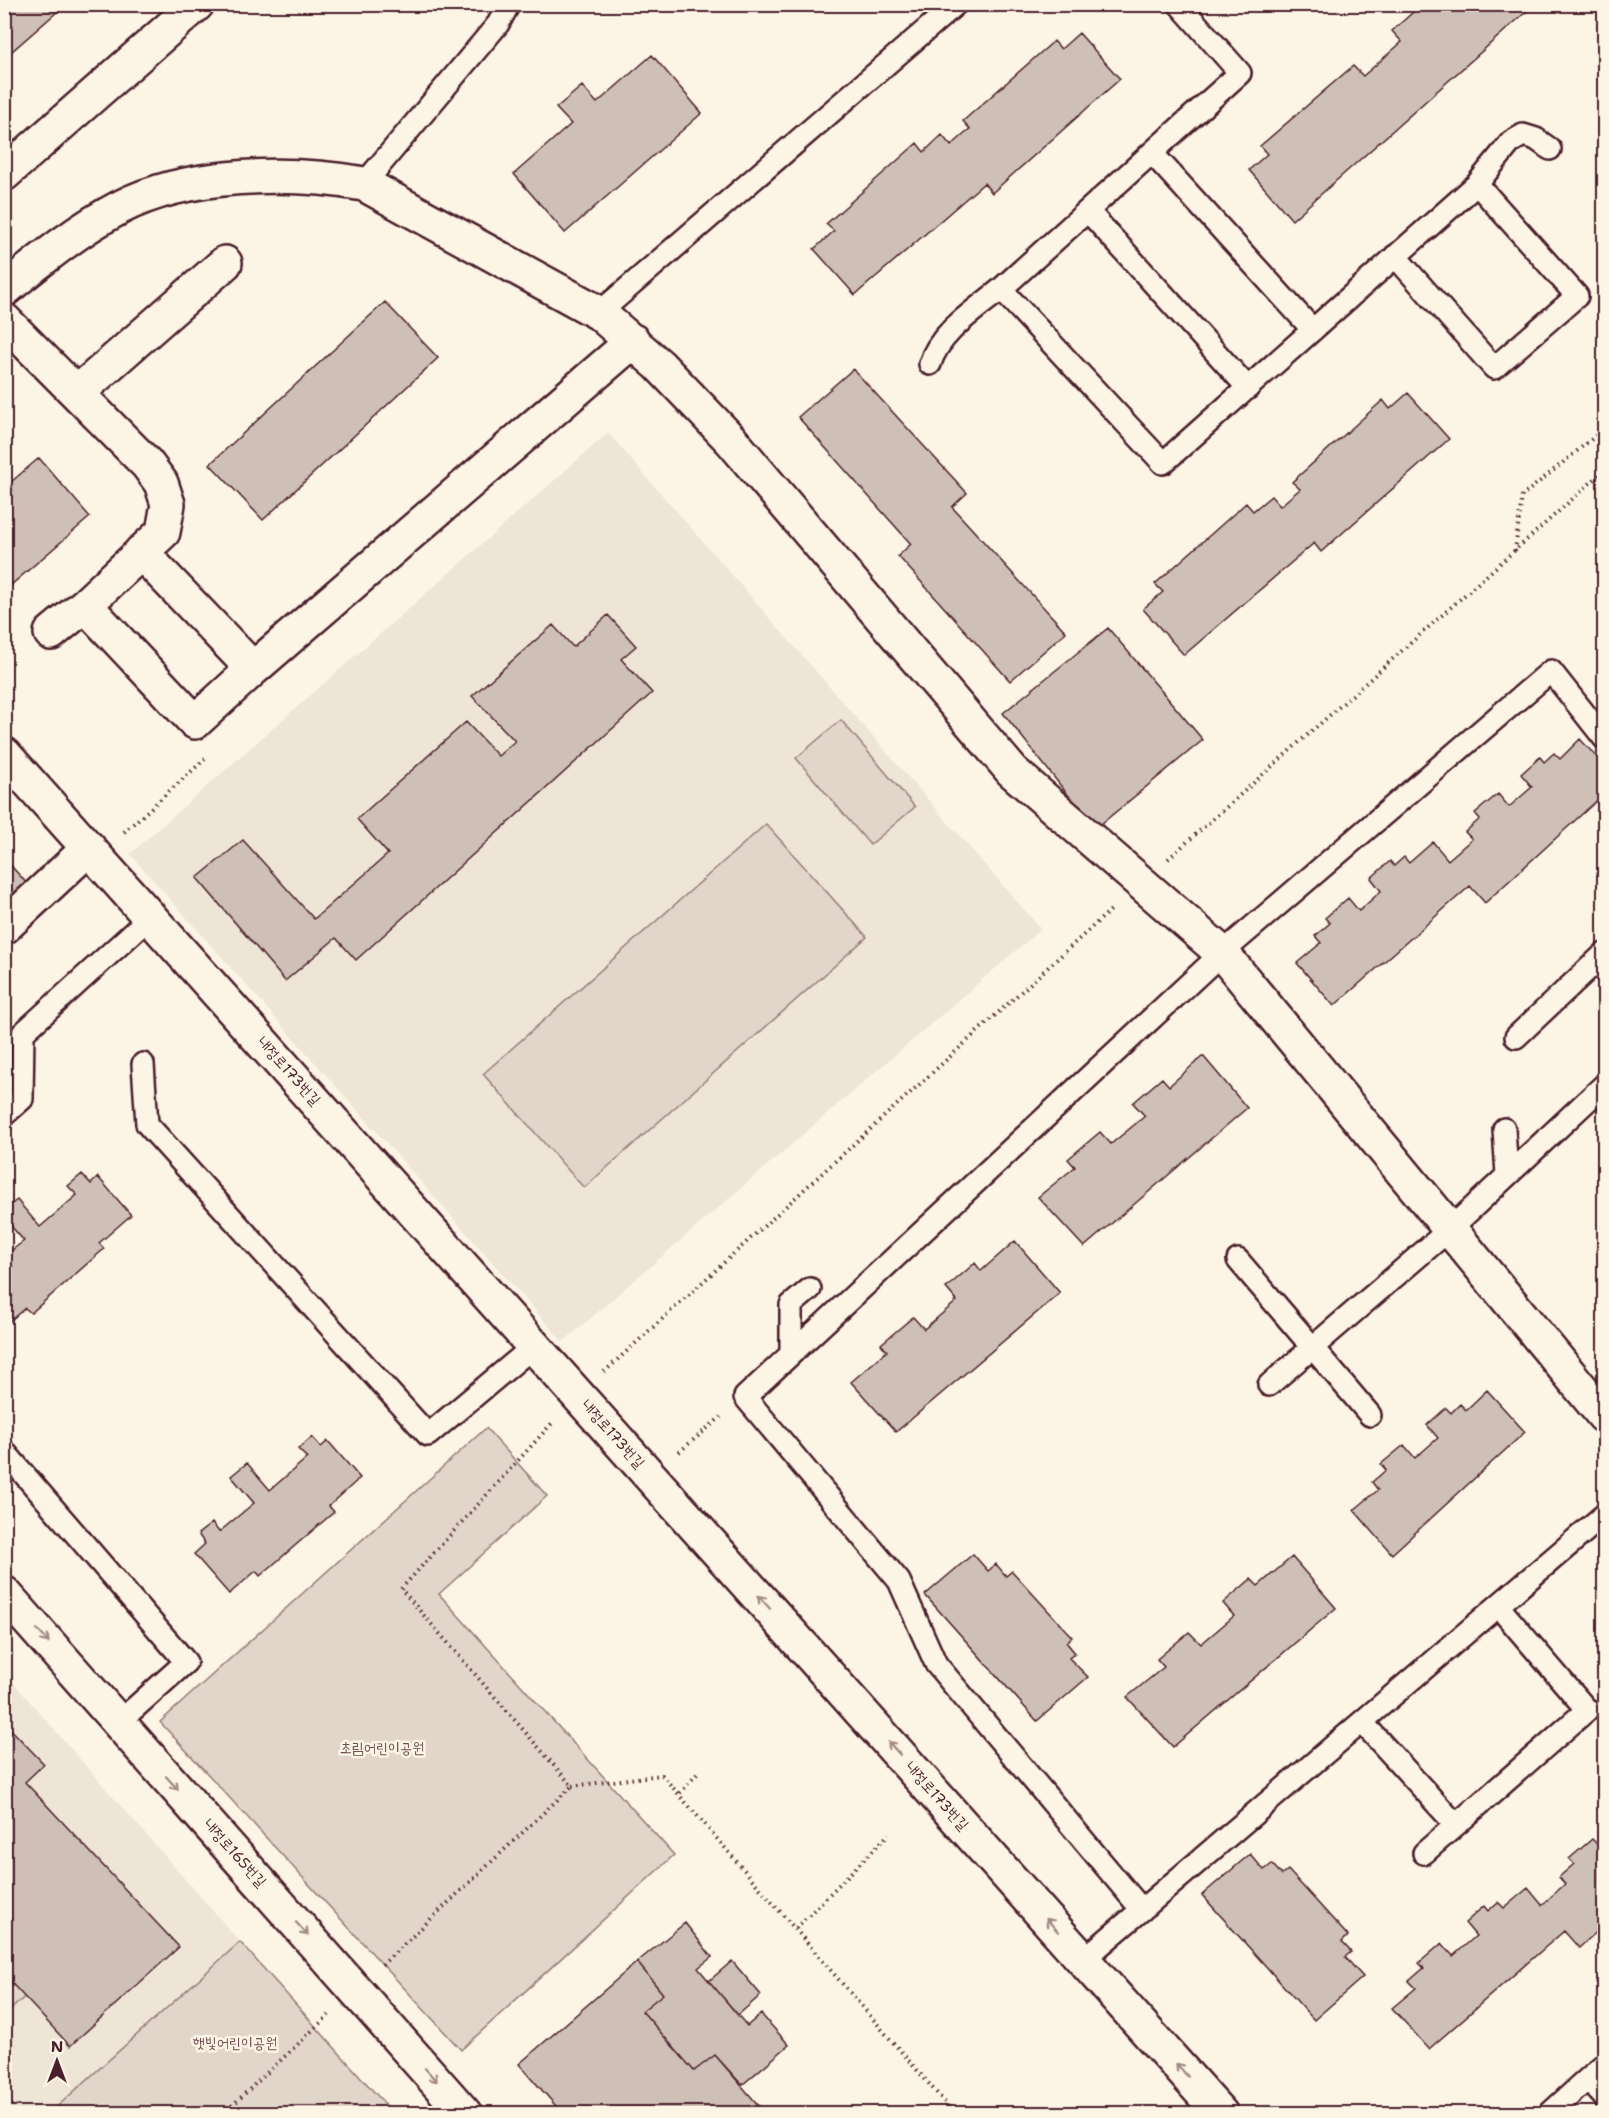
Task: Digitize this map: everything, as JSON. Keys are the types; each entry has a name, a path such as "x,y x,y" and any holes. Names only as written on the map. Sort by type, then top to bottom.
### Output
{"street":[{"path":"4,174 197,4"},
{"path":"4,290 52,251 95,222 119,207 154,192 244,178 324,177 364,184 599,313 633,341 731,440 1012,771 1222,953 1605,1416"},
{"path":"77,393 225,263"},
{"path":"4,320 147,464 161,483 168,504 163,532 85,605 51,633"},
{"path":"85,605 195,722 253,669 633,341"},
{"path":"141,552 253,669"},
{"name":"내정로173번길","path":"4,754 1221,2114"},
{"path":"4,927 89,848"},
{"name":"내정로165번길","path":"4,1593 465,2114"}],"lane":[{"path":"364,184 498,24 509,4"},
{"path":"599,313 956,4"},
{"path":"930,364 934,349 945,337 1002,289 1240,73 1179,4"},
{"path":"1002,289 1163,463 1477,184 1511,142 1523,135 1536,139 1550,149"},
{"path":"1152,153 1313,330"},
{"path":"1395,256 1494,368 1577,296 1477,184"},
{"path":"1088,211 1248,388"},
{"path":"1142,1910 936,1664 899,1581 745,1397 1222,953 1551,671 1605,738"},
{"path":"4,1115 22,1099 23,1033 150,917"},
{"path":"1516,1037 1605,954"},
{"path":"143,1064 147,1124 428,1435 534,1346"},
{"path":"1269,1385 1450,1229 1605,1085"},
{"path":"1504,1129 1507,1174"},
{"path":"1238,1260 1370,1415"},
{"path":"791,1353 791,1305 810,1289"},
{"path":"4,1451 186,1662 119,1722"},
{"path":"1083,1960 1605,1515"},
{"path":"1424,1853 1587,1710 1497,1606"},
{"path":"1362,1722 1456,1825"},
{"path":"1549,2114 1605,2064"},
{"path":"1588,2079 1605,2097"}],"path":[{"path":"1515,551 1522,496 1605,429"},
{"path":"572,1786 401,1589 578,1395 1142,882 1605,471"},
{"path":"671,1458 745,1397"},
{"path":"680,1794 698,1773"},
{"path":"223,2114 572,1786 662,1775 955,2114"},
{"path":"796,1928 889,1834"}],"shaded area":[{"path":"608,433 1041,929 563,1342 130,854"},
{"path":"4,1672 240,1942 50,2113 5,2113"}],"green space":[{"path":"841,720 915,807 870,845 796,758"},
{"path":"766,824 867,937 584,1188 483,1074"},
{"name":"초림어린이공원","path":"486,1428 547,1496 439,1594 674,1855 461,2050 160,1722"},
{"path":"4,1927 48,1975 5,2015 4,2015"},
{"name":"햇빛어린이공원","path":"240,1942 393,2113 50,2113"}],"building":[{"path":"4,4 66,4 4,58"},
{"path":"1422,4 1535,4 1292,220 1249,170 1267,154 1260,146 1353,66 1363,76 1402,42 1392,31"},
{"path":"1079,33 1120,79 992,193 984,183 855,295 814,249 834,231 826,224 917,143 924,152 942,135 951,146 970,129 963,121 1054,41 1061,49"},
{"path":"652,55 702,113 565,233 514,174 571,124 556,108 582,86 597,103"},
{"path":"385,302 438,358 263,520 210,464"},
{"path":"853,369 967,493 952,507 1066,632 1010,681 898,556 911,544 798,417"},
{"path":"1408,393 1449,439 1321,552 1314,543 1184,655 1143,609 1163,592 1155,584 1246,503 1253,511 1271,496 1280,506 1300,489 1292,482 1383,400 1390,409"},
{"path":"39,458 90,517 4,591 4,488"},
{"path":"608,615 636,646 621,659 652,693 356,960 336,938 285,981 197,878 243,840 314,919 388,854 357,819 466,722 498,756 515,741 472,696 553,625 573,647"},
{"path":"1108,628 1203,740 1095,829 1003,713"},
{"path":"1580,739 1604,765 1604,794 1485,903 1470,886 1334,1006 1297,963 1321,943 1315,936 1330,923 1325,918 1348,898 1359,911 1381,891 1371,878 1390,861 1394,866 1404,857 1409,863 1433,842 1448,860 1472,839 1465,832 1480,819 1475,813 1498,794 1509,807 1532,787 1521,774 1540,757 1544,762 1554,753 1560,759"},
{"path":"4,858 29,886 4,908"},
{"path":"1203,1056 1247,1108 1084,1247 1038,1197 1075,1167 1068,1159 1100,1132 1111,1144 1145,1116 1133,1103 1162,1078 1169,1086"},
{"path":"82,1174 91,1184 98,1177 131,1215 99,1243 104,1249 31,1313 25,1308 4,1326 4,1256 24,1241 4,1218 4,1210 17,1200 40,1227 77,1195 68,1186"},
{"path":"1015,1241 1060,1293 896,1432 851,1382 887,1351 881,1344 913,1317 924,1329 957,1301 946,1288 975,1263 981,1271"},
{"path":"1487,1390 1525,1432 1392,1554 1354,1510 1378,1490 1372,1482 1386,1470 1381,1464 1404,1445 1415,1458 1438,1438 1427,1425 1446,1408 1451,1413 1460,1404 1466,1410"},
{"path":"312,1437 321,1447 328,1441 360,1478 329,1506 334,1512 260,1576 256,1571 229,1594 194,1554 205,1544 198,1534 212,1523 219,1532 254,1503 231,1476 247,1463 270,1490 307,1458 298,1449"},
{"path":"973,1554 988,1571 996,1564 1006,1576 1012,1571 1072,1637 1066,1642 1075,1653 1069,1658 1088,1677 1037,1721 925,1595"},
{"path":"1292,1557 1336,1608 1173,1747 1127,1697 1164,1667 1157,1659 1189,1632 1201,1644 1234,1616 1223,1603 1251,1579 1258,1586"},
{"path":"4,1722 44,1764 25,1782 179,1947 70,2046 4,1975"},
{"path":"1592,1839 1604,1851 1604,1925 1579,1948 1564,1931 1429,2049 1392,2008 1416,1988 1409,1981 1424,1968 1419,1963 1442,1943 1453,1956 1476,1936 1465,1923 1484,1906 1488,1911 1498,1902 1504,1908 1528,1888 1542,1905 1565,1884 1559,1877 1574,1864 1569,1859"},
{"path":"1250,1854 1264,1870 1272,1864 1282,1875 1288,1870 1348,1936 1342,1942 1351,1952 1345,1957 1363,1977 1314,2020 1202,1895"},
{"path":"685,1923 712,1957 698,1968 747,2026 761,2014 789,2045 742,2085 715,2055 694,2071 642,2011 663,1994 637,1962"},
{"path":"732,1961 761,1995 738,2015 709,1981"},
{"path":"637,1962 663,1994 642,2011 694,2071 715,2055 766,2114 563,2114 519,2064"}]}
